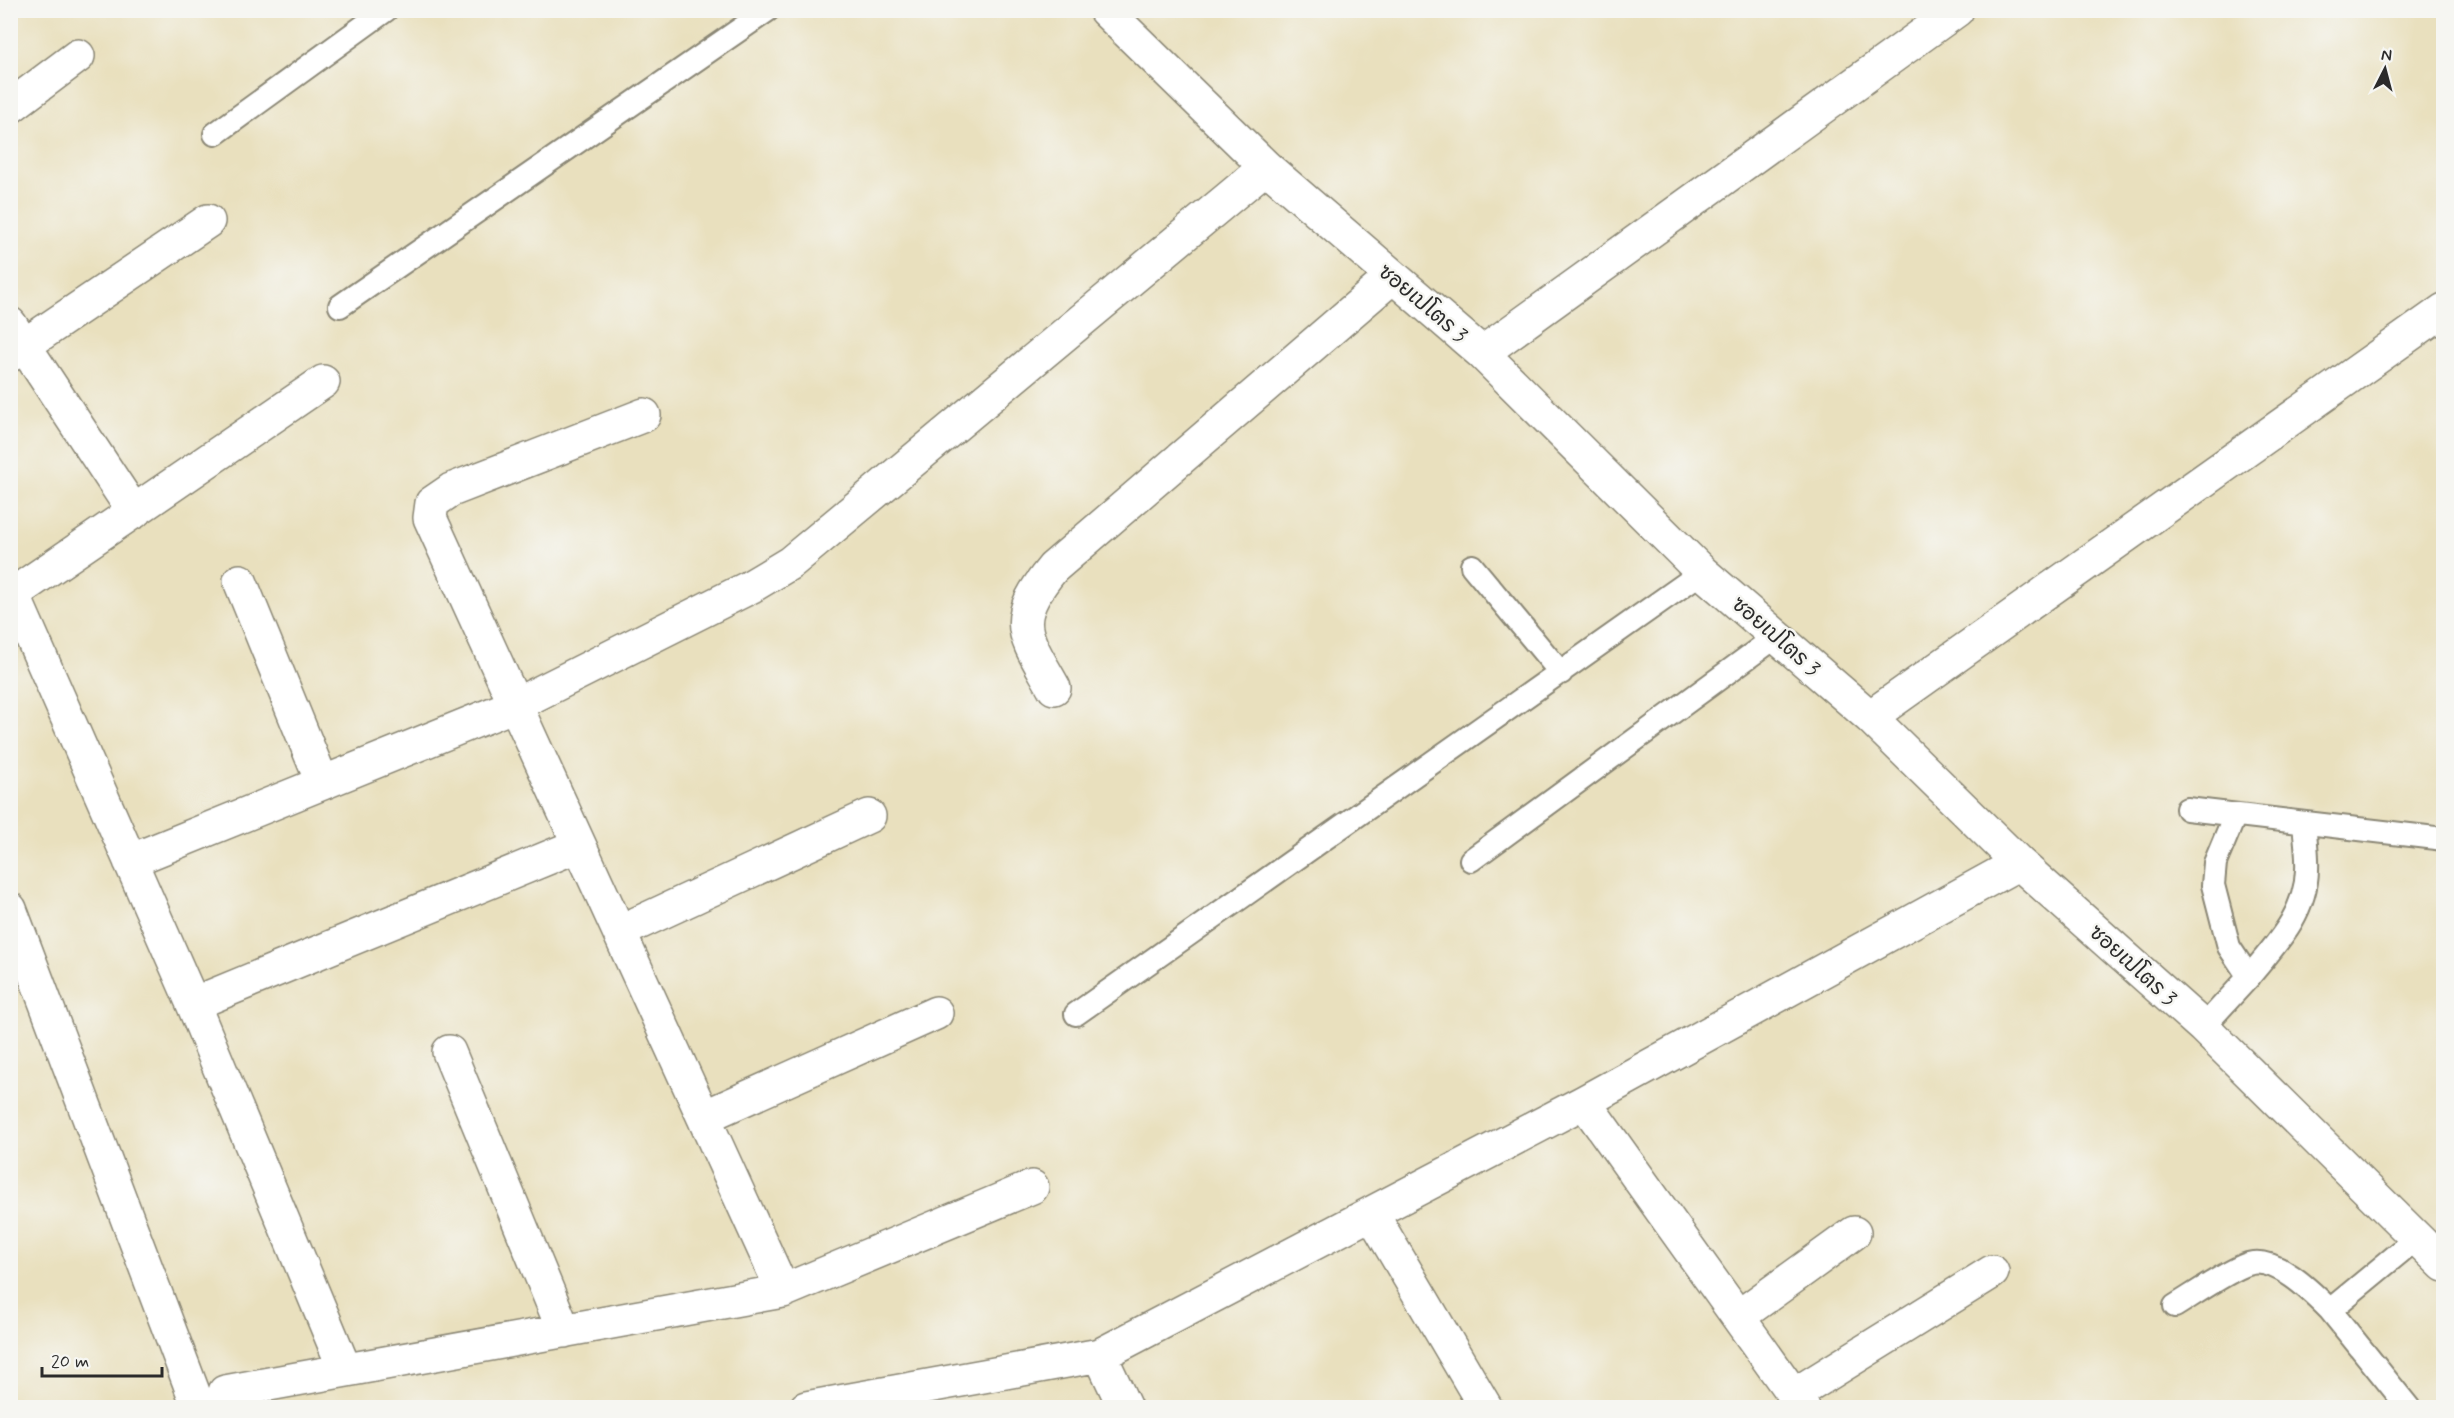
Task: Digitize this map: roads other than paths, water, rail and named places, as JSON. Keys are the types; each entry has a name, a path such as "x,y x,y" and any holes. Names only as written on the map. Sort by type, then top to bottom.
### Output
{"street":[{"name":"ซอยเปโตร 3","path":"1105,10 1266,167 1392,278 1482,353 1702,572 1870,717 2019,863 2203,1027 2444,1265"},
{"path":"1482,353 1958,10"},
{"path":"10,107 78,56"},
{"path":"130,861 515,705 750,587 790,563 1266,167"},
{"path":"134,512 15,341 208,221"},
{"path":"1054,688 1025,636 1024,617 1042,581 1053,568 1392,278"},
{"path":"1870,717 2444,310"},
{"path":"323,382 12,595 193,1004 345,1370"},
{"path":"644,415 452,490 432,503 430,518 783,1291"},
{"path":"240,581 322,782"},
{"path":"619,932 869,816"},
{"path":"193,1004 579,845"},
{"path":"806,1407 1100,1355 1584,1102 2019,863"},
{"path":"10,909 212,1400 345,1370 783,1291 1032,1187"},
{"path":"704,1118 936,1013"},
{"path":"449,1052 564,1330"},
{"path":"1584,1102 1798,1401 1992,1272"},
{"path":"1372,1214 1486,1407"},
{"path":"1738,1317 1854,1233"},
{"path":"1100,1355 1125,1407"}],"lane":[{"path":"215,134 386,10"},
{"path":"340,306 768,10"},
{"path":"1472,566 1561,673"},
{"path":"1076,1014 1702,572"},
{"path":"1471,860 1777,636"},
{"path":"2187,809 2444,839"},
{"path":"2235,815 2215,863 2213,885 2229,946 2249,978"},
{"path":"2203,1027 2249,978 2287,931 2301,903 2307,870 2304,823"},
{"path":"2330,1310 2416,1239"},
{"path":"2175,1306 2249,1263 2268,1265 2304,1283 2330,1310 2409,1407"}]}
